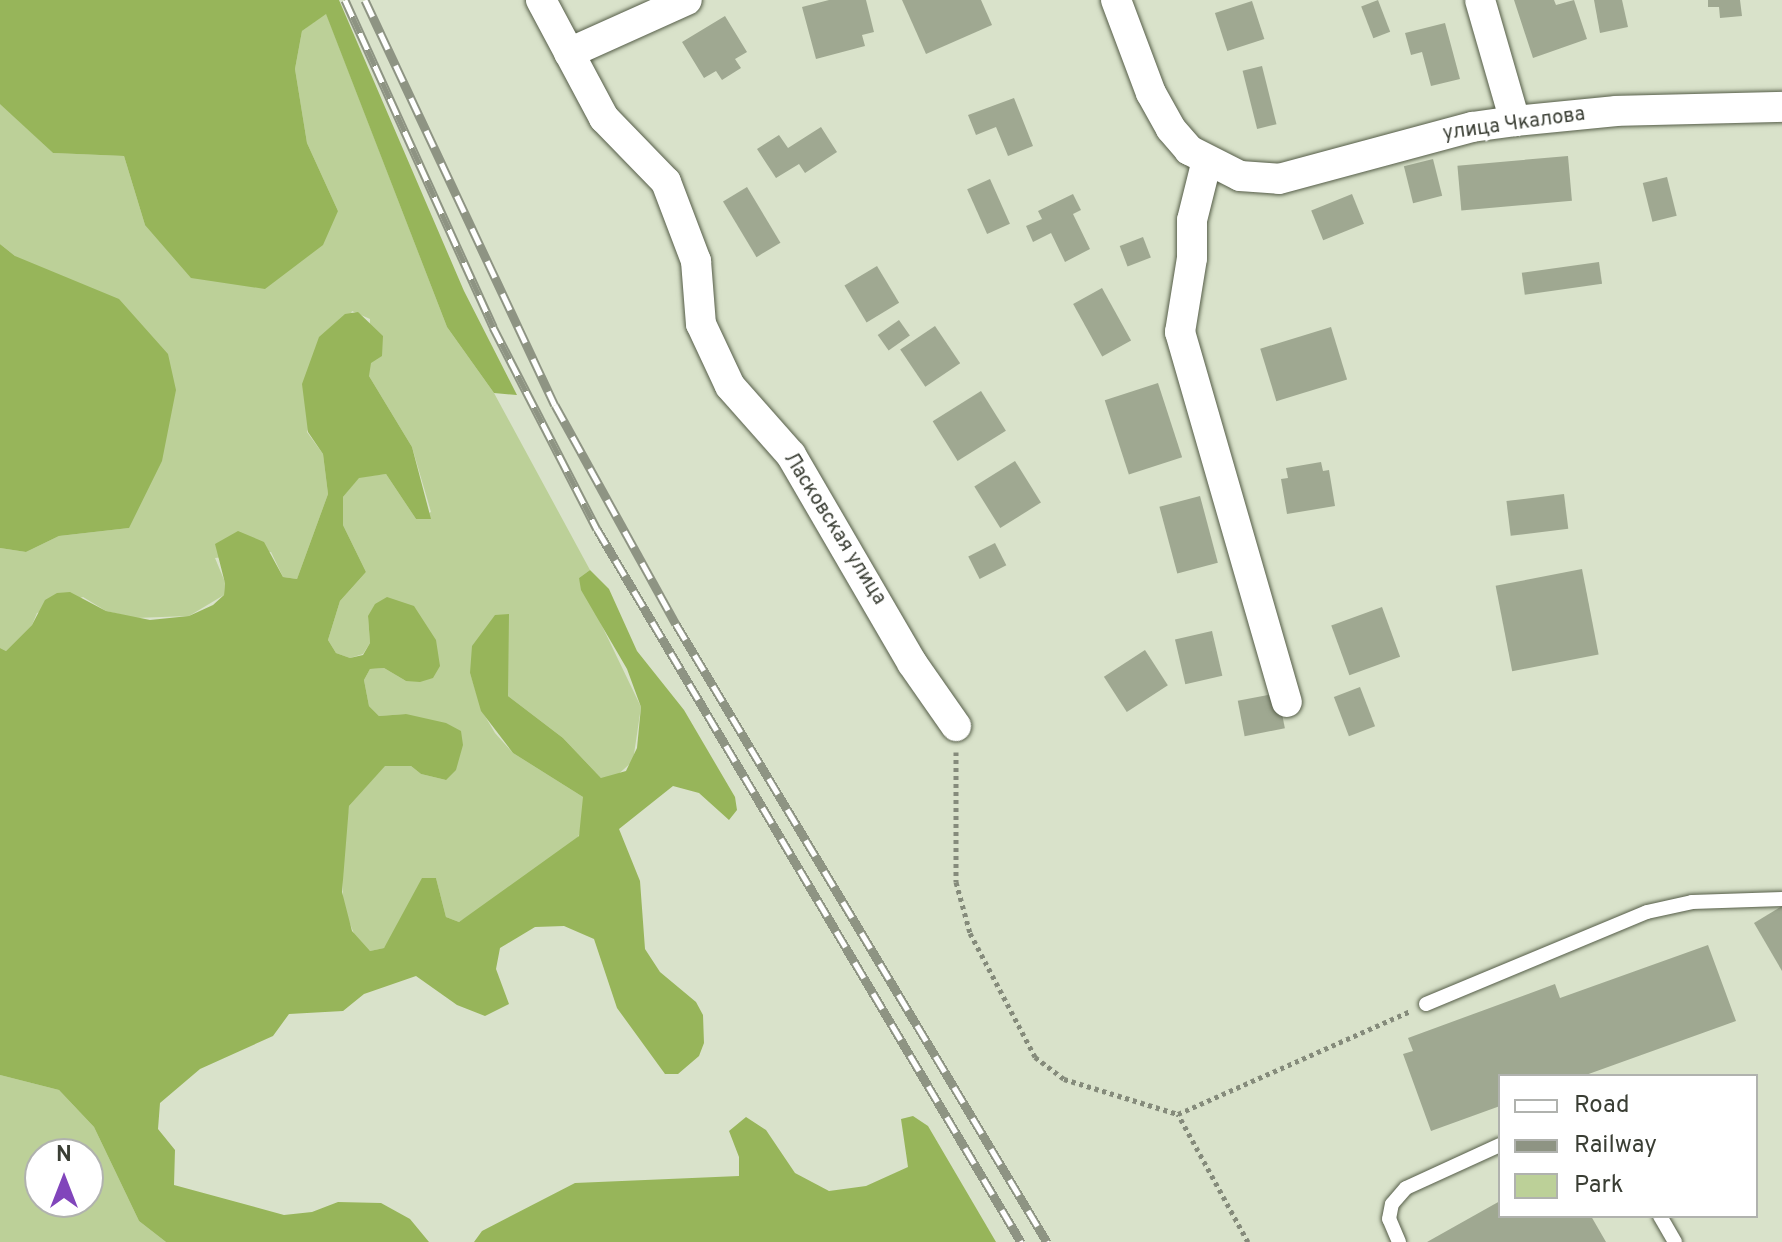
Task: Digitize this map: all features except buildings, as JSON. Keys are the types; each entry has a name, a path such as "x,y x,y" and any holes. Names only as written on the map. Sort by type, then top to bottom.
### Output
{"street":[{"name":"Ласковская улица","path":"541,0 604,118 666,182 696,261 701,324 730,386 791,455 912,663 956,726"},
{"path":"569,53 687,0"},
{"name":"улица Чкалова","path":"1116,0 1151,93 1189,150 1240,176 1279,179 1458,130 1515,121 1617,111 1782,107"},
{"path":"1480,0 1515,121"},
{"path":"1207,160 1192,220 1192,258 1180,332 1287,702"}],"lane":[{"path":"1426,1004 1647,912 1692,902 1782,899"},
{"path":"1399,1242 1389,1219 1392,1204 1406,1188 1498,1146"},
{"path":"1661,1218 1675,1242"}],"path":[{"path":"956,726 956,882 970,933 1035,1057 1064,1079 1178,1114 1426,1004"},
{"path":"1178,1114 1248,1242"}],"green space":[{"path":"0,0 339,0 464,291 517,395 494,393 447,327 326,14 302,31 295,69 307,143 338,211 323,245 265,289 191,278 145,225 124,156 53,153 0,104"},
{"path":"326,13 447,327 494,393 590,570 579,578 641,707 633,761 614,778 601,778 563,738 508,696 508,642 470,673 482,711 495,733 513,753 583,797 583,825 578,837 527,878 459,922 446,917 436,878 384,948 370,951 358,944 343,906 342,848 349,806 384,766 411,766 421,774 446,780 406,714 379,716 369,706 364,680 370,669 384,668 406,681 368,616 370,643 363,654 350,658 336,653 328,640 340,601 366,572 343,525 343,497 359,477 386,474 416,519 431,512 412,447 369,376 370,319 352,311 307,432 323,454 328,494 297,579 283,577 271,552 215,558 225,582 224,595 189,616 135,618 106,611 83,597 37,613 32,625 6,651 0,648 0,548 26,552 59,536 129,528 15,256 0,244 0,103 53,153 124,156 145,225 338,211 307,143 295,69 302,31"},
{"path":"0,244 15,256 119,299 168,354 176,390 162,461 129,528 59,536 26,552 0,548"},
{"path":"358,312 383,336 382,356 371,363 369,376 412,447 431,519 416,519 386,474 359,478 343,497 343,525 366,572 340,601 328,640 336,653 350,658 363,655 370,643 368,616 375,604 387,597 414,606 436,640 440,666 433,678 420,682 406,681 384,668 370,669 364,680 369,706 379,716 406,714 446,723 461,731 463,745 456,770 446,780 421,774 411,766 385,766 349,806 342,892 352,931 370,951 384,948 422,878 436,878 446,917 459,922 579,836 583,797 513,753 481,711 470,673 472,646 495,615 509,614 508,696 563,738 601,778 626,771 637,748 641,707 627,669 581,590 579,578 590,570 609,589 637,651 684,710 735,797 737,810 729,820 699,793 673,786 619,829 640,881 645,949 660,972 696,1002 703,1015 704,1043 699,1056 678,1074 665,1074 617,1008 594,939 564,926 535,927 500,948 496,969 509,1004 485,1016 457,1005 416,976 364,994 343,1011 289,1014 273,1036 200,1069 160,1103 158,1129 175,1150 174,1185 284,1215 312,1212 338,1202 381,1203 410,1219 429,1242 166,1242 139,1221 104,1148 104,1138 99,1138 94,1127 59,1090 0,1075 0,648 6,651 32,625 45,600 57,593 70,592 106,611 150,620 189,616 213,605 224,595 225,583 215,544 238,531 264,542 283,577 297,579 328,494 323,454 308,432 302,384 319,337 345,314"},
{"path":"0,1075 59,1090 94,1127 99,1138 24,1138 24,1218 104,1218 104,1148 139,1221 166,1242 0,1242"},
{"path":"913,1116 928,1126 996,1242 474,1242 482,1231 575,1183 739,1176 739,1157 729,1131 746,1117 766,1130 795,1173 829,1191 866,1186 908,1167 901,1119"}],"railway":[{"path":"345,0 493,327 597,529 1021,1242"},
{"path":"365,0 555,405 676,624 1047,1242"}]}
